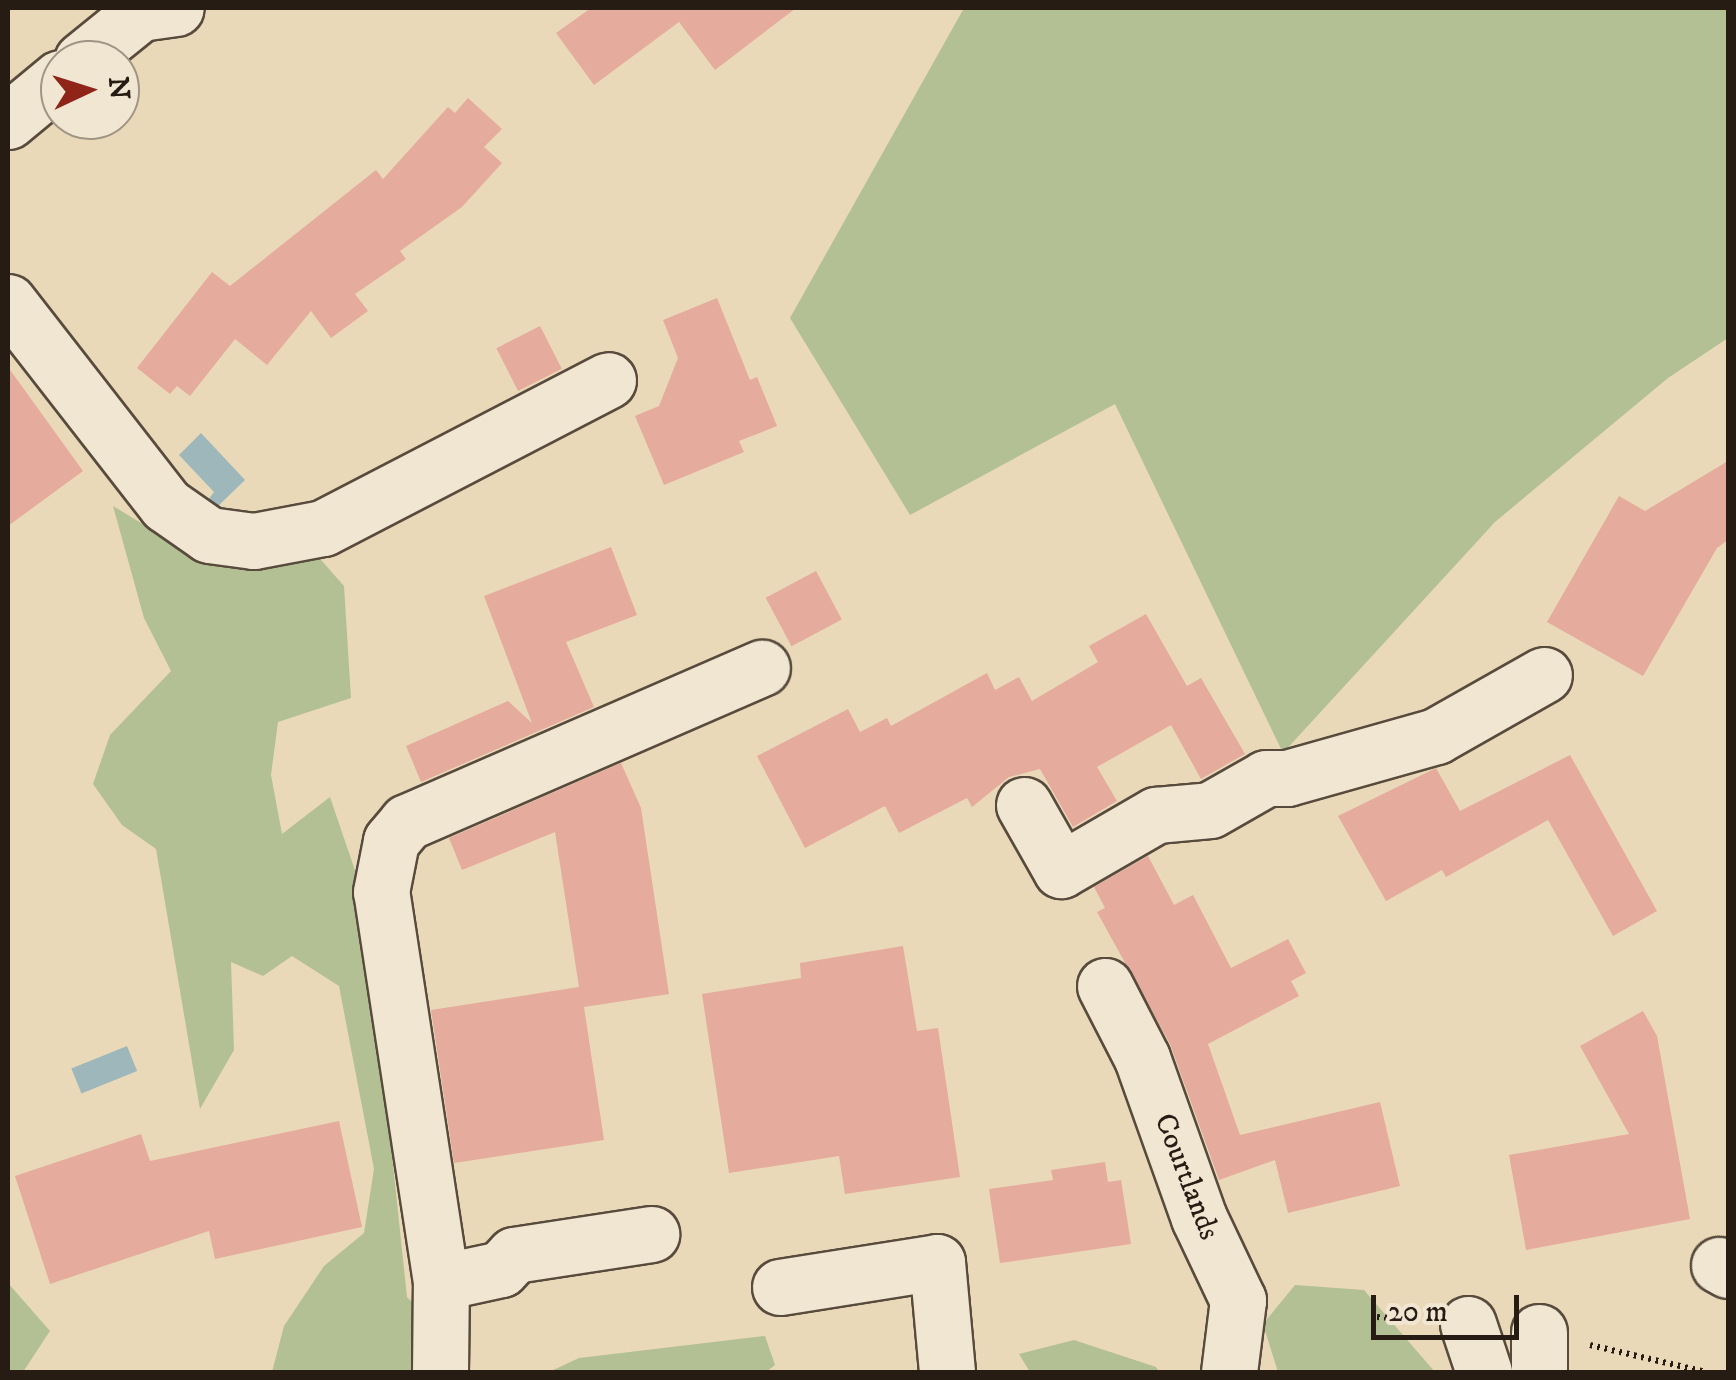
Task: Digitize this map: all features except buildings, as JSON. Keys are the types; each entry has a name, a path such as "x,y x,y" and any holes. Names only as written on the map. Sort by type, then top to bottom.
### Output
{"street":[{"path":"109,40 151,9"},
{"path":"8,122 40,95"},
{"path":"8,302 166,505 209,535 254,541 323,528 608,380"},
{"path":"440,1372 441,1282 381,892 391,841 407,822 762,668"},
{"path":"1024,805 1061,870 1156,815 1210,810 1266,778 1287,778 1436,736 1544,675"},
{"name":"Courtlands","path":"1104,986 1142,1058 1199,1218 1238,1300 1229,1372"},
{"path":"441,1282 501,1269 514,1255 651,1234"},
{"path":"780,1286 937,1262 947,1372"}],"green space":[{"path":"964,8 1728,8 1728,338 1668,378 1495,522 1283,753 1115,404 910,515 790,318"},
{"path":"113,506 204,561 314,552 344,586 351,698 278,722 271,775 282,834 330,797 365,900 407,1297 469,1362 469,1372 272,1372 284,1326 324,1266 364,1233 374,1169 339,986 292,956 263,976 231,962 234,1050 200,1109 156,849 122,825 93,784 110,735 171,671 144,618"},
{"path":"8,1283 50,1331 23,1372 8,1372"},
{"path":"1295,1285 1364,1290 1435,1372 1278,1372 1263,1324"},
{"path":"765,1336 775,1365 766,1372 549,1372 579,1358"},
{"path":"1074,1340 1156,1367 1159,1372 1030,1372 1019,1354"}],"water":[{"path":"201,433 245,480 216,508 208,500 214,492 179,455"},
{"path":"127,1046 137,1071 81,1094 71,1068"}]}
